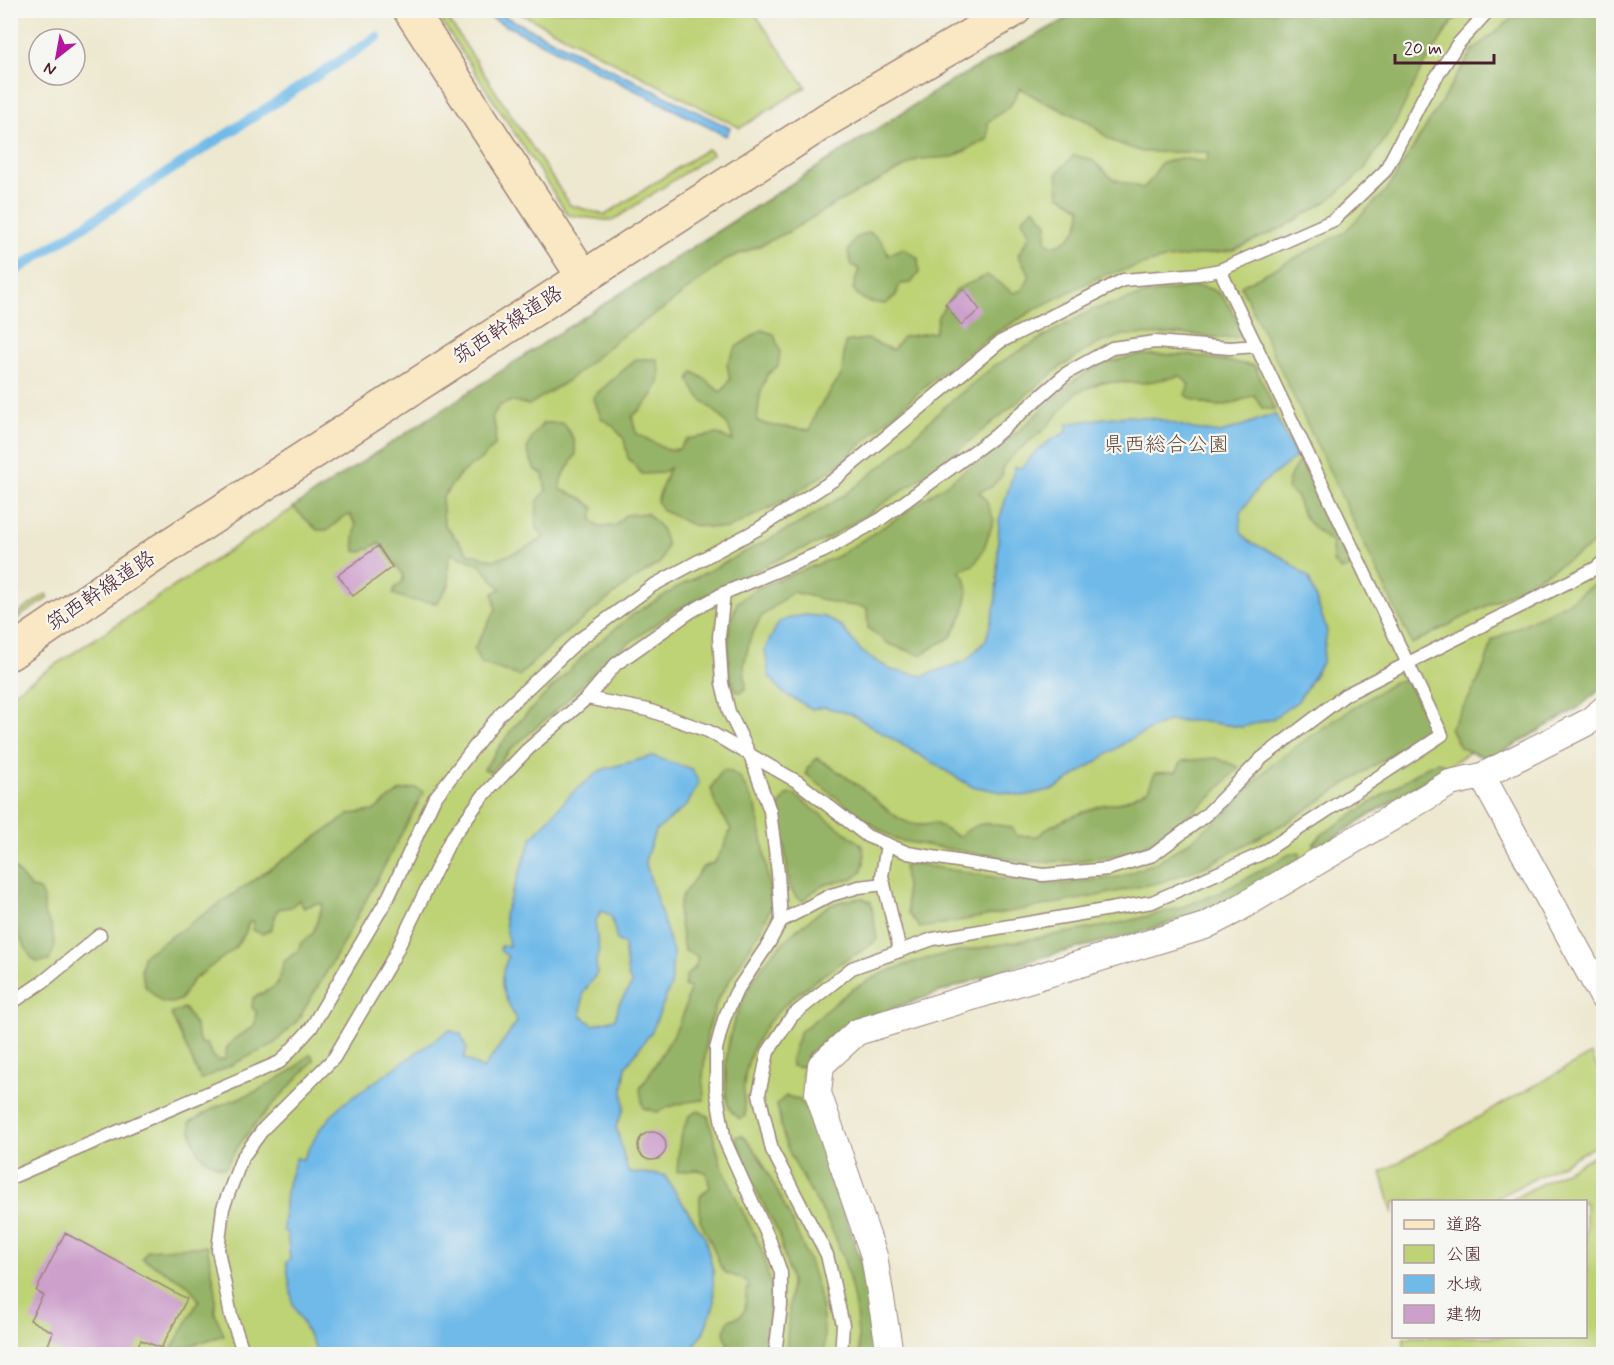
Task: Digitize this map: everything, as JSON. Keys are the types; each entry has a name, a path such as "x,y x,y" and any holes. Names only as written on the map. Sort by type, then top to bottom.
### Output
{"street":[{"path":"410,10 583,276"},
{"name":"筑西幹線道路","path":"10,653 162,550 828,119 1014,10"},
{"path":"890,1354 874,1256 818,1093 821,1065 857,1032 1205,926 1236,910 1450,783 1482,776 1588,722 1604,709"},
{"path":"1482,776 1604,999"}],"lane":[{"path":"10,1178 280,1062 311,1028 388,896 434,800 500,714 580,639 652,586 758,529 835,479 1000,342 1123,280 1199,274 1220,270 1334,220 1385,171 1424,96 1456,45 1489,10"},
{"path":"841,1354 843,1325 827,1255 772,1150 759,1094 768,1052 792,1016 852,968 933,939 1152,902 1261,854 1442,735 1220,270"},
{"path":"244,1354 231,1316 218,1250 223,1208 242,1158 264,1128 334,1058 393,958 451,839 477,805 527,750 587,698 616,664 690,612 724,593 824,551 881,519 995,436 1067,372 1112,348 1155,342 1230,348 1257,346"},
{"path":"587,698 648,710 708,731 798,782 867,836 908,853 1043,875 1108,869 1153,855 1206,815 1262,758 1345,695 1596,568 1604,561"},
{"path":"724,593 719,637 722,683 729,711 750,755 770,811 782,921"},
{"path":"887,844 882,876 900,951"},
{"path":"775,1354 781,1306 781,1273 770,1242 724,1141 716,1090 716,1049 724,1019 736,992 782,921 831,894 884,884"},
{"path":"10,988 14,1002 44,981 100,935"}],"green space":[{"path":"435,11 443,11 570,205 605,215 707,149 713,154 612,221 568,215"},
{"path":"516,11 753,11 806,87 740,128"},
{"name":"県西総合公園","path":"1081,11 1603,11 1603,687 1578,708 1490,759 1470,752 1229,904 1145,931 1035,959 851,1023 809,1053 802,1073 808,1110 867,1278 877,1354 11,1354 11,694 570,326 950,82"},
{"path":"1081,11 1466,11 1452,22 1421,70 1395,124 1364,170 1329,200 1286,226 1231,251 1160,260 1099,277 1039,307 999,331 940,373 838,465 784,501 727,529 692,525 662,510 657,501 669,468 662,473 642,474 628,458 624,439 613,426 601,418 593,397 636,359 657,359 660,379 655,391 632,417 636,433 667,450 679,449 687,439 718,434 733,441 724,421 699,397 689,380 693,372 720,392 730,379 727,364 736,347 762,330 774,334 780,352 778,366 767,375 760,395 757,421 768,425 810,430 816,412 842,374 845,342 867,339 893,350 903,337 935,332 938,316 957,289 987,275 1014,293 1022,290 1030,275 1018,255 1030,235 1022,219 1034,208 1047,223 1046,241 1053,246 1070,237 1079,222 1081,208 1059,195 1057,173 1074,155 1092,160 1113,179 1143,188 1152,179 1160,164 1180,158 1206,162 1209,152 1142,152 1110,140 1087,121 1042,101 1020,88 1010,106 988,122 988,139 953,157 919,159 790,231 727,259 663,309 619,338 569,380 529,405 512,401 499,406 492,417 496,431 495,445 484,457 460,474 442,498 444,524 468,553 494,560 522,550 544,538 536,526 537,502 546,490 543,474 535,470 527,450 532,437 543,423 564,423 574,440 576,454 561,479 560,489 582,498 594,508 592,520 599,527 615,526 625,515 647,513 661,528 667,545 661,562 627,584 558,639 519,676 480,663 474,649 496,609 493,593 501,589 479,564 450,553 449,585 437,603 410,600 393,594 395,588 403,581 403,574 379,543 362,552 355,551 356,525 350,515 343,517 328,530 317,530 293,507 950,82"},
{"path":"1521,11 1603,11 1603,535 1587,549 1513,592 1412,644 1241,286 1343,233 1387,190 1473,50"},
{"path":"869,232 882,242 888,255 903,248 918,258 919,273 911,283 900,284 896,295 886,304 868,301 860,297 853,289 859,269 852,265 848,252 855,238"},
{"path":"1194,286 1205,287 1220,295 1231,308 1243,334 1222,338 1187,334 1124,335 1094,345 1059,368 939,466 857,521 825,540 787,555 673,612 609,657 562,705 510,750 491,772 484,769 512,729 587,652 632,615 678,587 802,522 846,494 889,460 943,408 994,366 1092,310 1147,294"},
{"path":"1138,355 1190,355 1255,366 1275,410 1262,408 1254,395 1227,405 1204,404 1185,395 1189,385 1181,376 1142,383 1102,382 1076,393 1046,428 1004,465 1002,476 991,487 979,492 985,498 994,520 984,548 975,564 959,571 965,577 968,590 964,612 951,637 920,655 889,644 868,628 867,608 839,604 792,592 761,617 750,639 744,665 746,688 742,692 735,691 728,667 729,626 737,603 755,589 836,557 896,519 1020,430 1073,381 1101,364"},
{"path":"1300,460 1352,568 1341,570 1333,562 1332,543 1309,523 1297,497 1287,489 1293,470"},
{"path":"1603,578 1603,687 1578,708 1490,759 1460,747 1450,728 1481,675 1492,640 1568,602"},
{"path":"46,594 48,598 11,622 11,618"},
{"path":"1406,679 1428,722 1427,731 1289,821 1206,866 1161,882 1097,896 920,928 908,913 904,866 910,863 1011,880 1064,884 1120,877 1157,862 1192,840 1230,809 1272,764 1325,726 1394,682"},
{"path":"817,758 904,821 924,825 935,823 958,837 984,824 1012,828 1017,836 1038,836 1049,827 1066,819 1102,805 1122,802 1148,790 1155,773 1176,772 1182,761 1216,758 1239,767 1209,799 1158,839 1126,853 1078,861 1026,862 896,840 864,819 806,774 807,769"},
{"path":"1438,762 1444,764 1443,769 1316,849 1313,844 1321,835 1429,765"},
{"path":"722,770 730,771 740,778 756,807 772,904 762,927 717,1001 707,1034 703,1077 704,1100 680,1103 657,1112 643,1108 640,1089 673,1036 683,1015 690,988 684,986 686,976 696,966 698,957 684,950 678,910 682,896 703,867 714,863 731,829 715,804 711,788"},
{"path":"416,788 424,792 336,956 298,1020 274,1044 201,1080 171,1014 184,1008 195,1025 200,1043 207,1044 212,1056 218,1061 225,1059 227,1047 235,1038 252,1028 255,1023 256,1011 252,1008 253,998 278,983 283,963 313,933 323,904 314,904 304,908 299,900 291,907 278,909 271,929 263,934 252,930 254,921 249,921 245,934 234,949 192,981 180,1000 171,1003 162,1002 145,986 141,971 143,956 350,814 373,811 400,791"},
{"path":"794,794 860,843 864,853 864,864 856,877 823,886 803,901 796,897 790,887 779,807 786,795"},
{"path":"1300,852 1300,859 1229,904 1145,931 1035,959 851,1023 809,1053 805,1066 792,1066 791,1058 800,1032 851,990 883,973 945,954 1112,925 1176,909 1219,893 1292,853"},
{"path":"10,863 31,888 39,890 44,900 44,914 51,925 55,946 49,961 37,962 31,957 11,922"},
{"path":"862,898 871,902 877,939 805,988 776,1013 755,1044 748,1063 744,1088 745,1116 740,1119 731,1111 727,1101 727,1055 731,1032 748,990 774,952 808,921 831,905"},
{"path":"311,1054 314,1060 244,1138 225,1168 203,1157 195,1146 190,1122 216,1107 257,1091 293,1070"},
{"path":"1591,1054 1603,1081 1603,1142 1494,1200 1392,1200 1392,1210 1381,1172"},
{"path":"786,1096 798,1099 808,1110 867,1278 877,1354 859,1354 854,1305 837,1241 784,1140 777,1104"},
{"path":"698,1111 708,1116 721,1164 762,1250 771,1288 766,1354 723,1354 728,1345 724,1332 729,1320 740,1316 745,1310 749,1284 726,1273 721,1267 700,1220 700,1196 710,1187 706,1172 697,1170 677,1172 680,1138 689,1116"},
{"path":"742,1135 763,1164 786,1209 812,1269 822,1310 824,1354 786,1354 791,1281 778,1232 753,1184 735,1137"},
{"path":"1603,1151 1603,1354 1404,1354 1404,1338 1587,1338 1587,1200 1511,1200"},
{"path":"207,1246 215,1287 215,1313 224,1335 170,1352 199,1300 188,1285 142,1258 148,1250"}],"water":[{"path":"477,11 494,11 730,128 726,136"},
{"path":"1275,414 1296,457 1259,486 1240,514 1241,532 1248,541 1284,558 1309,578 1327,631 1322,663 1298,701 1272,719 1242,727 1198,721 1168,721 1129,740 1055,789 1023,796 971,786 851,714 825,707 812,709 783,693 769,676 765,649 779,622 806,615 825,617 841,626 862,652 891,670 923,676 966,661 986,640 996,602 999,521 1015,467 1022,468 1042,447 1067,432 1067,424 1129,416 1158,419 1193,429 1221,433"},
{"path":"652,756 692,769 699,783 687,805 655,832 645,861 673,952 671,985 652,1031 626,1066 623,1087 624,1109 616,1126 628,1172 664,1175 705,1237 713,1271 714,1305 703,1333 689,1354 318,1354 293,1304 286,1262 290,1259 287,1233 283,1230 286,1191 296,1158 303,1159 320,1129 340,1106 449,1030 461,1034 467,1049 464,1058 483,1069 517,1022 503,991 502,976 508,957 500,950 501,946 509,946 504,915 532,838 571,794 601,770","holes":["601,911 611,915 617,940 624,945 628,976 632,984 619,1004 615,1019 593,1025 581,1015 583,993 597,973 596,961 599,951 595,923"]}],"building":[{"path":"964,289 980,310 961,325 945,304"},
{"path":"378,546 392,567 353,596 338,575"},
{"path":"652,1132 662,1136 666,1146 662,1156 652,1160 642,1156 638,1146 642,1136"},
{"path":"65,1233 187,1299 161,1348 141,1340 133,1354 61,1354 48,1345 53,1332 30,1320 43,1295 36,1291"}],"waterway":[{"path":"10,274 377,37"}]}
